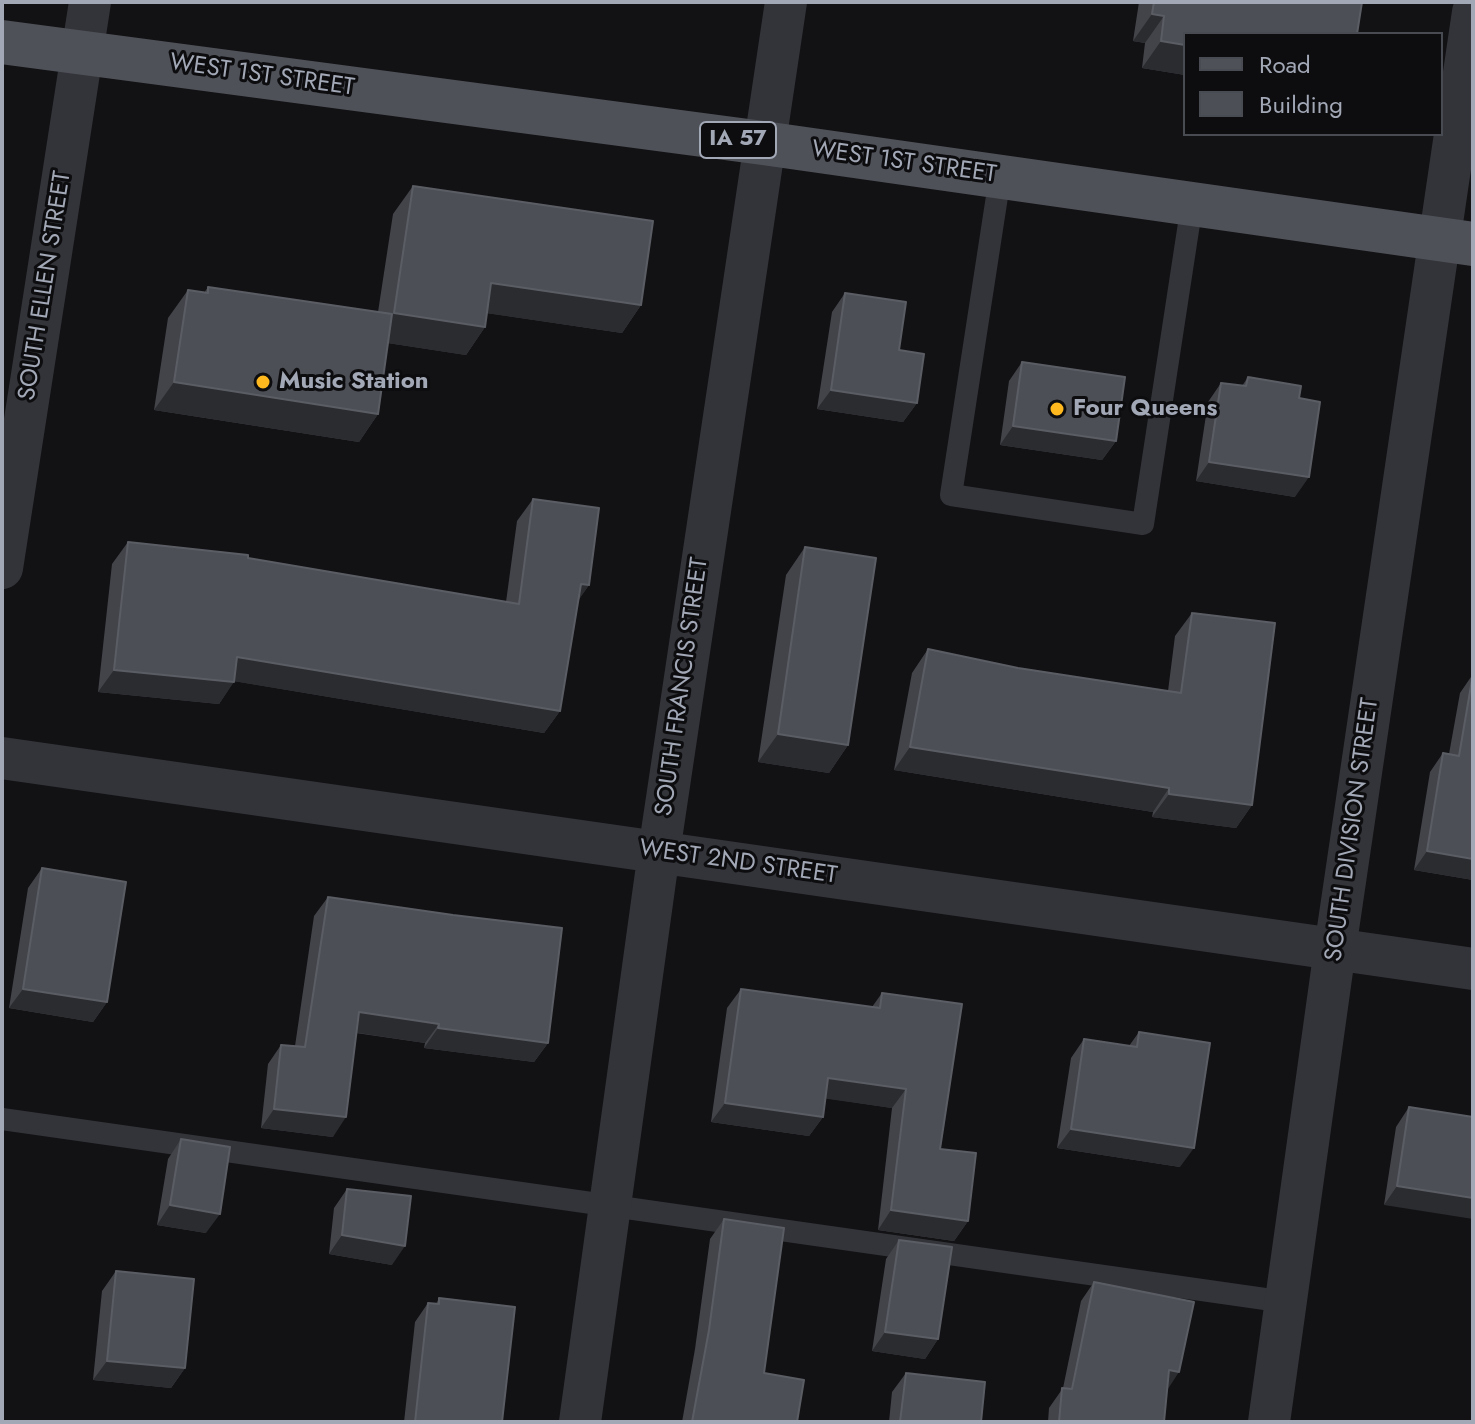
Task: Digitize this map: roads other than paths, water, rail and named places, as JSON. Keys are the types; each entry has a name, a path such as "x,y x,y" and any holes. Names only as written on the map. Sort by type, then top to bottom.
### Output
{"main road":[{"name":"WEST 1ST STREET","path":"2,42 763,143 1457,242"}],"street":[{"name":"SOUTH ELLEN STREET","path":"2,568 90,2"},
{"name":"SOUTH FRANCIS STREET","path":"580,1422 659,852 786,2"},
{"name":"SOUTH DIVISION STREET","path":"1269,1422 1335,949 1457,242 1473,12"},
{"name":"WEST 2ND STREET","path":"2,758 1473,969"}],"lane":[{"path":"1000,177 951,495 1143,524 1192,204"},
{"path":"2,1119 1286,1302"}],"place":[{"name":"Music Station","path":"263,382"},
{"name":"Four Queens","path":"1057,409"}]}
